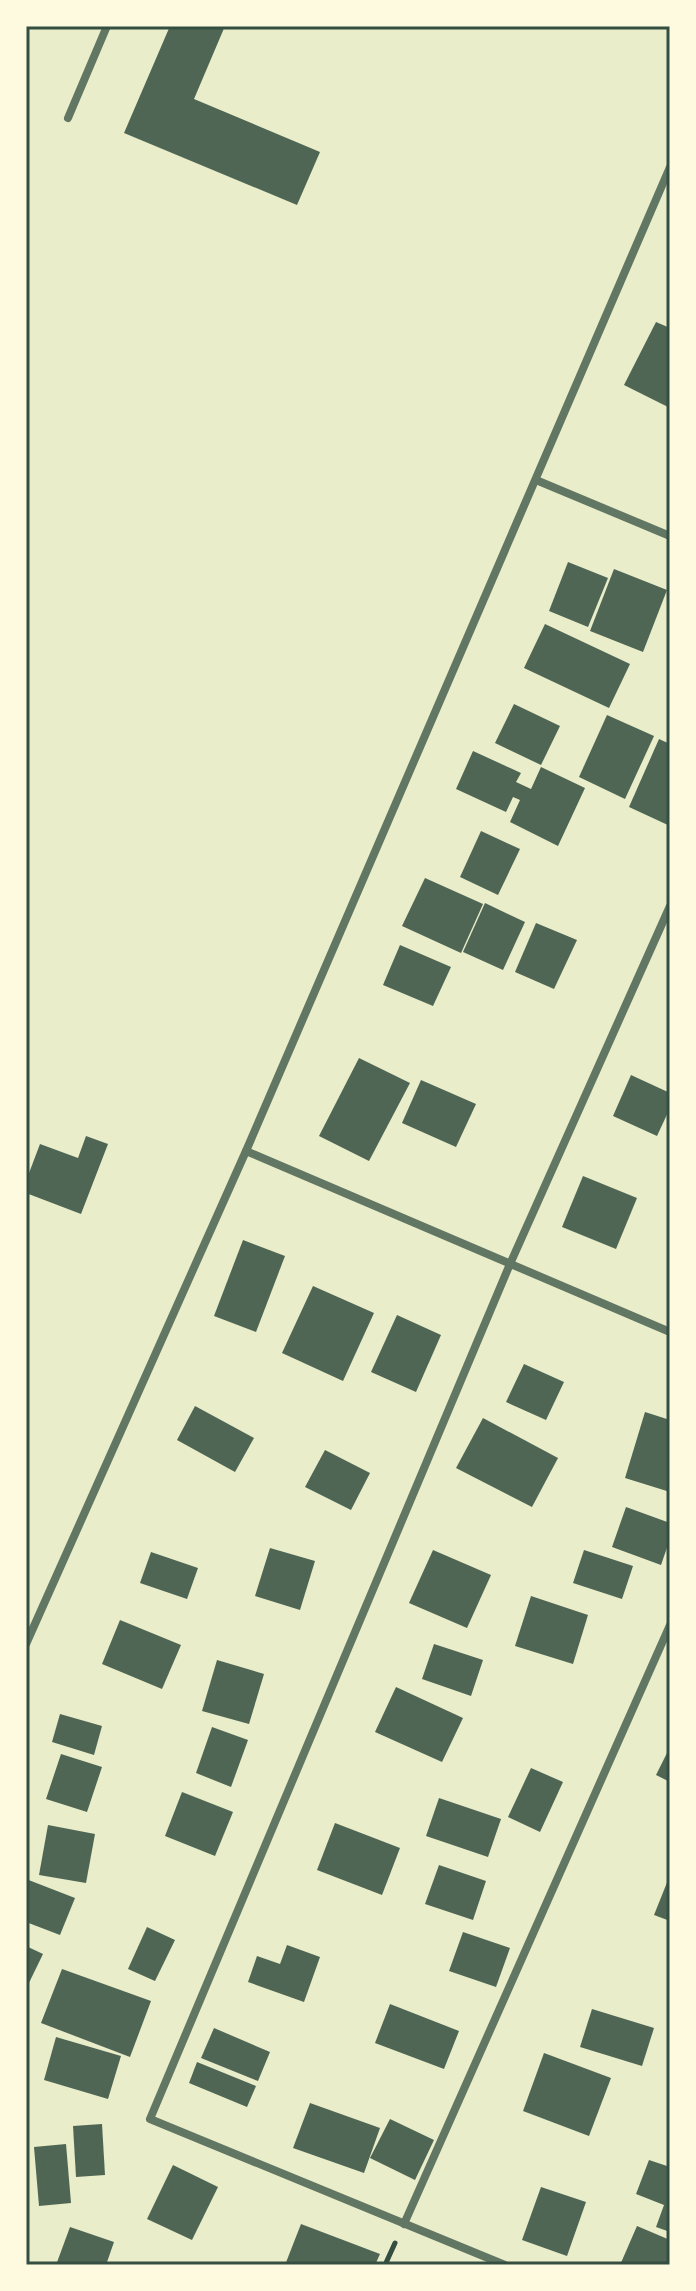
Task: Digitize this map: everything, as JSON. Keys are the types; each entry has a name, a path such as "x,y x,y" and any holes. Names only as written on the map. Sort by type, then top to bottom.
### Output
{"street":[{"path":"68,118 107,26"},
{"path":"26,1644 246,1151 670,167"},
{"path":"536,480 670,536"},
{"path":"505,2265 150,2119 510,1264 670,906"},
{"path":"246,1151 670,1332"},
{"path":"404,2224 670,1625"}],"building":[{"path":"170,26 225,26 194,99 320,152 297,205 124,133"},
{"path":"656,322 670,328 670,408 624,385"},
{"path":"568,562 608,578 588,627 549,611"},
{"path":"614,569 667,590 643,652 590,631"},
{"path":"545,624 630,664 609,708 524,668"},
{"path":"514,704 560,726 541,765 495,743"},
{"path":"607,715 654,736 625,799 579,777"},
{"path":"659,739 670,744 670,826 629,807"},
{"path":"473,751 521,773 516,782 531,789 541,767 585,788 558,846 510,822 520,800 513,797 506,812 456,789"},
{"path":"481,831 520,849 498,895 460,877"},
{"path":"425,878 483,904 461,953 402,926"},
{"path":"485,903 525,922 503,970 463,952"},
{"path":"536,923 577,940 554,989 515,972"},
{"path":"400,945 451,967 433,1006 383,985"},
{"path":"359,1058 410,1083 369,1161 319,1136"},
{"path":"631,1075 670,1093 670,1108 657,1136 613,1116"},
{"path":"421,1080 476,1104 456,1147 402,1123"},
{"path":"86,1136 108,1144 81,1214 26,1193 26,1181 40,1144 78,1158"},
{"path":"583,1176 637,1198 616,1249 562,1227"},
{"path":"243,1240 285,1256 256,1332 214,1316"},
{"path":"313,1286 374,1313 343,1381 282,1353"},
{"path":"397,1315 441,1335 416,1392 371,1372"},
{"path":"524,1364 564,1382 546,1420 506,1402"},
{"path":"195,1406 254,1438 235,1472 177,1440"},
{"path":"645,1412 670,1420 670,1492 625,1478"},
{"path":"483,1418 558,1458 532,1507 456,1468"},
{"path":"325,1450 370,1473 351,1510 305,1487"},
{"path":"626,1507 670,1523 670,1539 661,1565 612,1547"},
{"path":"270,1548 315,1561 300,1610 255,1596"},
{"path":"433,1550 491,1575 467,1628 409,1603"},
{"path":"584,1550 633,1566 622,1599 573,1583"},
{"path":"151,1552 198,1568 187,1599 140,1583"},
{"path":"531,1596 588,1615 573,1664 515,1646"},
{"path":"120,1620 181,1645 162,1689 102,1664"},
{"path":"434,1644 483,1660 471,1696 422,1679"},
{"path":"217,1660 264,1674 249,1724 202,1711"},
{"path":"396,1687 463,1718 442,1762 375,1732"},
{"path":"60,1714 102,1726 94,1755 52,1742"},
{"path":"212,1727 248,1740 231,1787 196,1773"},
{"path":"670,1747 670,1782 656,1775"},
{"path":"61,1754 102,1767 87,1812 46,1799"},
{"path":"531,1768 563,1782 540,1832 508,1817"},
{"path":"182,1792 233,1812 215,1856 165,1836"},
{"path":"439,1798 501,1819 488,1857 426,1836"},
{"path":"335,1823 400,1848 382,1895 317,1870"},
{"path":"48,1825 95,1834 86,1883 39,1875"},
{"path":"439,1865 486,1881 473,1920 425,1904"},
{"path":"670,1875 670,1921 654,1915"},
{"path":"26,1879 75,1898 60,1935 26,1922"},
{"path":"147,1927 175,1940 155,1981 128,1969"},
{"path":"463,1932 510,1948 496,1987 449,1971"},
{"path":"287,1945 320,1957 304,2002 248,1982 257,1956 280,1964"},
{"path":"26,1946 43,1954 26,1989"},
{"path":"62,1969 151,2001 130,2057 41,2023"},
{"path":"390,2004 459,2031 444,2069 375,2043"},
{"path":"592,2009 654,2028 642,2066 580,2047"},
{"path":"214,2028 270,2052 258,2081 201,2058"},
{"path":"56,2037 121,2056 108,2099 44,2080"},
{"path":"544,2053 611,2078 589,2136 523,2111"},
{"path":"197,2062 256,2086 247,2107 189,2083"},
{"path":"310,2103 380,2128 364,2173 293,2148"},
{"path":"390,2119 434,2140 415,2180 370,2158"},
{"path":"102,2124 105,2175 76,2177 73,2126"},
{"path":"66,2144 71,2203 39,2206 34,2147"},
{"path":"649,2160 670,2167 670,2232 656,2227 664,2205 636,2194"},
{"path":"173,2165 218,2187 192,2240 147,2219"},
{"path":"541,2187 586,2202 567,2256 522,2240"},
{"path":"301,2224 380,2254 375,2265 285,2265"},
{"path":"637,2226 670,2240 670,2265 620,2265"},
{"path":"70,2227 114,2242 106,2265 56,2265"}]}
